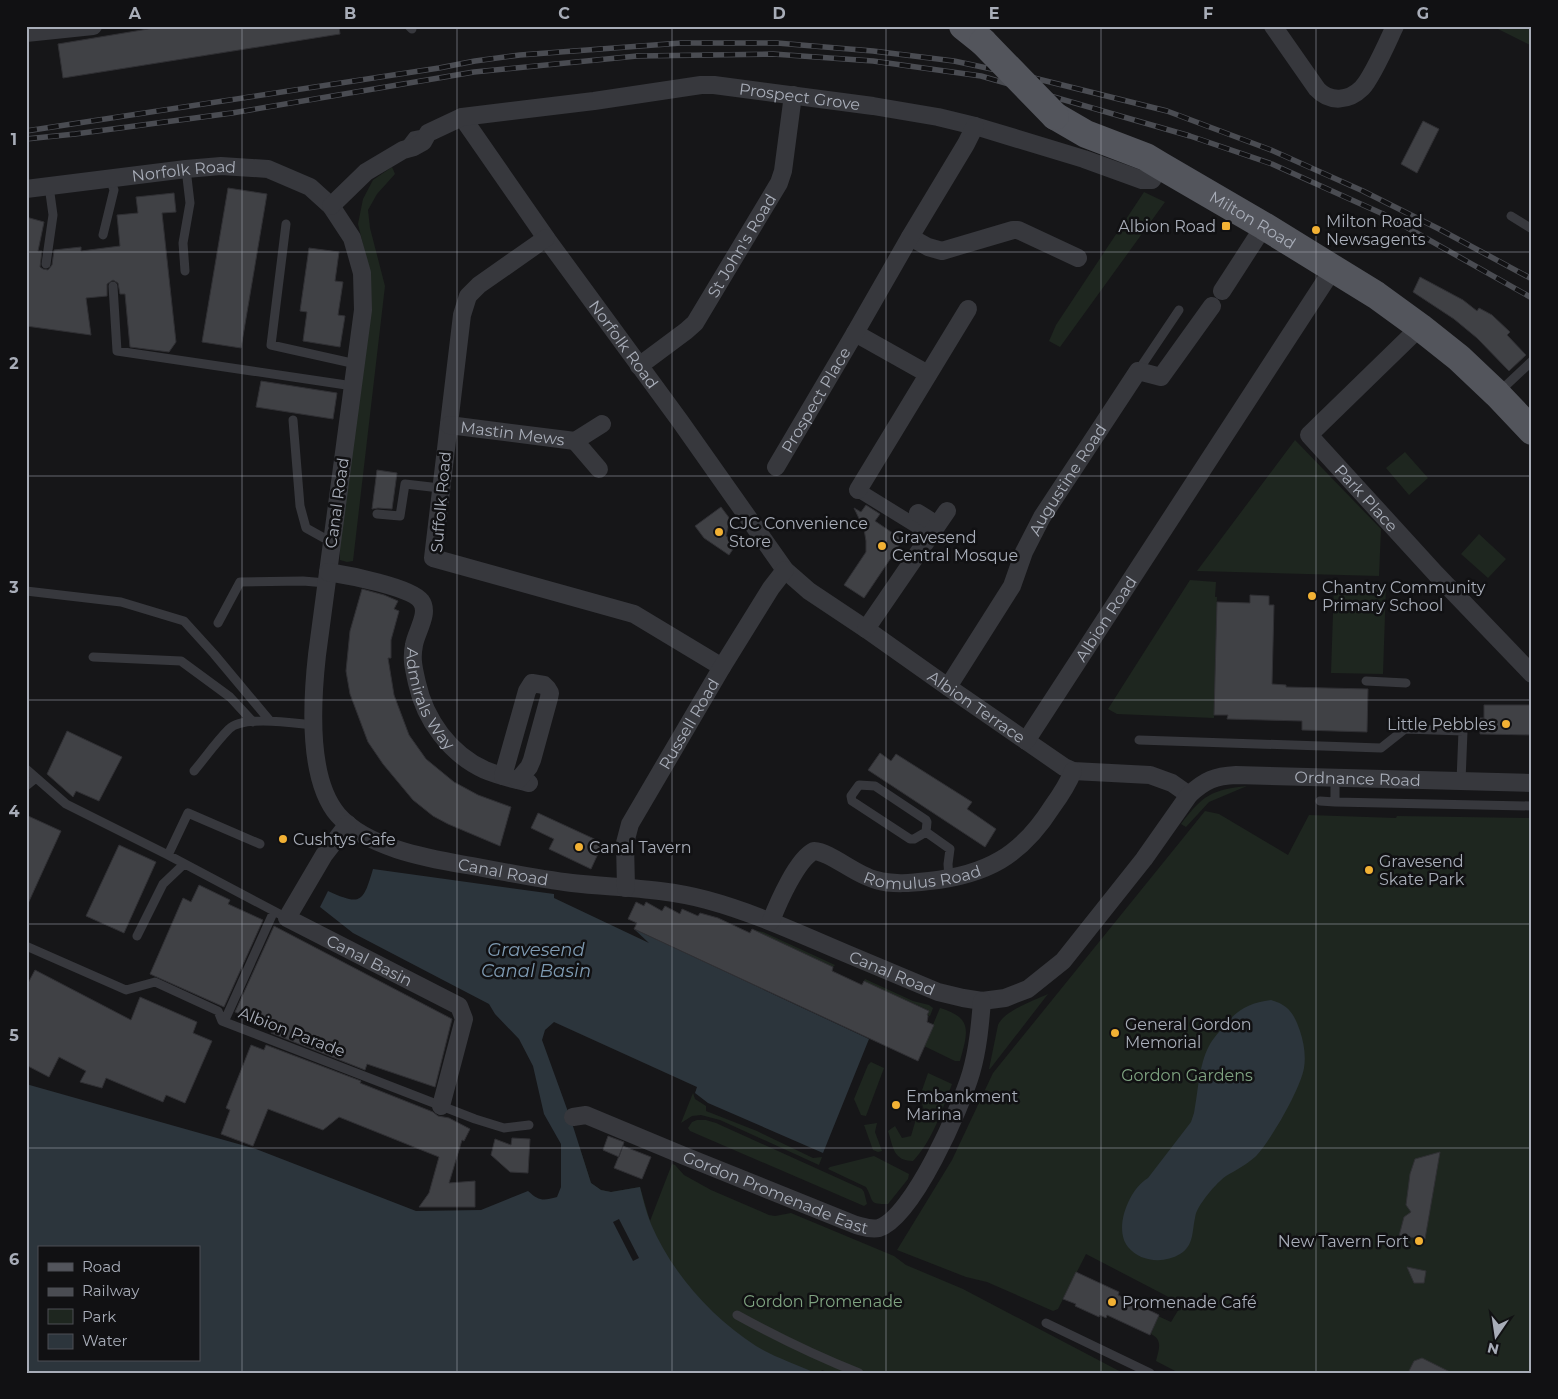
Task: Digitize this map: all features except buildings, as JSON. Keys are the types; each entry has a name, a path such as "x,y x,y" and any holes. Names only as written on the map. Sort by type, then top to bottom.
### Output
{"main road":[{"name":"Milton Road","path":"973,34 1055,116 1086,134 1146,157 1264,226 1376,295 1459,358 1532,431"}],"street":[{"path":"26,33 93,26"},
{"path":"1273,26 1317,89 1324,95 1336,99 1345,98 1364,86 1395,26"},
{"name":"Prospect Grove","path":"332,206 366,172 403,150 414,147 422,142 428,133 462,117 706,85 900,109 975,126 1084,159 1142,180 1152,180 1161,166"},
{"name":"St John's Road","path":"639,366 686,331 698,319 777,186 783,171 793,95"},
{"name":"Norfolk Road","path":"462,117 546,238 680,421 785,570"},
{"name":"Prospect Place","path":"776,467 975,126"},
{"name":"Norfolk Road","path":"26,189 186,169 221,166 268,168 310,187 332,206"},
{"name":"Canal Road","path":"332,206 352,238 362,273 363,310 316,666 313,725 316,757 324,787 335,810 348,824 361,833 427,858 569,883 660,891 705,900 771,921 938,992 982,1001 1005,998 1028,989 1063,961 1144,859 1189,795"},
{"path":"1222,291 1264,226"},
{"path":"910,237 928,247 942,251 1018,230 1078,258"},
{"name":"Suffolk Road","path":"546,238 479,285 468,296 462,315 433,558 634,614 722,667"},
{"name":"Albion Road","path":"1026,741 1333,269"},
{"path":"1138,371 1161,377 1212,306"},
{"path":"938,524 858,490 968,309"},
{"name":"Park Place","path":"1420,327 1309,435 1436,574 1532,674"},
{"name":"Prospect Place","path":"855,334 928,374"},
{"name":"Augustine Road","path":"948,687 1012,586 1024,552 1042,517 1138,371"},
{"path":"599,468 575,442 602,424"},
{"name":"Mastin Mews","path":"449,425 575,442"},
{"path":"918,512 938,524"},
{"path":"866,629 938,524"},
{"name":"Albion Terrace","path":"785,570 809,591 1064,766 1073,771 1150,775 1172,783 1189,795"},
{"name":"Russell Road","path":"626,888 625,843 628,828 722,667 771,588 785,570"},
{"name":"Admirals Way","path":"327,578 353,575 412,594 421,602 424,606 424,614 414,642 412,665 421,700 426,711 444,738 468,760 484,769 517,780"},
{"name":"Romulus Road","path":"771,921 779,901 800,863 808,854 814,851 824,853 855,872 879,881 894,883 950,878 991,866 1027,840 1045,819 1069,781 1073,771"},
{"name":"Ordnance Road","path":"1189,795 1208,780 1226,776 1532,784"},
{"path":"281,915 348,824"},
{"name":"Canal Basin","path":"281,915 459,1006 464,1019 441,1106"},
{"name":"Gordon Promenade East","path":"573,1117 586,1115 856,1225 871,1229 877,1228 884,1226 893,1219 913,1194 927,1173 950,1125 971,1072 982,1001"}],"lane":[{"path":"185,271 183,244 190,203 186,169"},
{"path":"103,235 114,190 110,179"},
{"path":"46,264 53,215 49,186"},
{"path":"1511,216 1532,229"},
{"path":"286,224 271,345 356,364"},
{"path":"113,286 117,350 353,386"},
{"path":"1138,371 1179,310"},
{"path":"1497,394 1532,361"},
{"path":"292,420 300,506 306,528 324,538 332,539"},
{"path":"377,514 400,516 405,484 440,488"},
{"path":"218,623 240,582 303,581 327,578"},
{"path":"26,591 121,602 184,621 270,721"},
{"path":"93,657 181,661 230,697 252,722"},
{"path":"1366,682 1406,683"},
{"path":"194,772 230,728 240,724 270,721 313,725"},
{"path":"1139,740 1382,748 1405,730 1463,730 1461,781"},
{"path":"26,769 66,804 281,915 224,1022"},
{"path":"26,786 36,778"},
{"path":"1335,779 1335,802"},
{"path":"859,785 875,786 926,820 928,822 926,832 914,839 910,839 852,801 851,796 859,785"},
{"path":"1320,801 1532,806"},
{"path":"168,855 188,813 260,844"},
{"path":"926,832 950,849 948,864 950,878"},
{"path":"137,936 163,884 184,864"},
{"name":"Albion Parade","path":"26,946 126,990 155,982 218,1011 224,1022 441,1106 504,1128 529,1125"},
{"path":"736,1315 777,1338 859,1373"},
{"path":"1046,1323 1150,1373"}],"green space":[{"path":"1532,26 1532,46 1494,27"},
{"path":"392,167 395,174 377,194 368,210 370,228 385,286 353,561 347,562 340,560 340,545 368,265 358,224 363,199 373,180"},
{"path":"1144,192 1165,202 1060,347 1049,341 1056,325"},
{"path":"1295,440 1381,529 1379,576 1197,571"},
{"path":"1405,452 1428,478 1409,495 1386,468"},
{"path":"1479,534 1506,559 1488,578 1461,554"},
{"path":"1190,580 1216,582 1214,718 1117,714 1108,709"},
{"path":"1334,583 1386,585 1383,674 1331,673"},
{"path":"1247,786 1209,802 1186,827 1181,824 1202,800 1216,792"},
{"name":"Gordon Gardens","path":"1205,811 1219,814 1288,855 1309,815 1396,818 1397,816 1532,818 1532,1005 1529,1007 1532,1009 1532,1357 1530,1370 1521,1373 1179,1373 1156,1361 1159,1342 1151,1334 1158,1316 1171,1322 1182,1304 1086,1254 1058,1309 1053,1311 987,1282 966,1277 897,1250 952,1160 993,1073"},
{"path":"754,930 763,932 835,965 833,967"},
{"path":"865,979 913,1001 929,1005 933,1008 930,1016 927,1015 928,1010 864,981"},
{"path":"1048,994 989,1069 998,1025 1013,1010"},
{"path":"940,1008 951,1012 963,1021 966,1034 960,1061 955,1061 924,1046"},
{"path":"871,1062 884,1068 866,1116 861,1115 854,1099"},
{"path":"928,1073 952,1084 926,1144 913,1161 906,1160 895,1152 888,1131 895,1126 902,1138 911,1136 916,1119 925,1114 920,1096"},
{"path":"693,1093 695,1099 706,1106 706,1111 757,1131 813,1158 822,1157 819,1165 720,1120 701,1115 692,1116 681,1123"},
{"path":"697,1120 716,1123 862,1189 867,1204 864,1206 690,1131 688,1128 692,1122"},
{"path":"877,1123 875,1132 882,1151 878,1152 873,1150 864,1125"},
{"name":"Gordon Promenade","path":"578,1142 591,1183 601,1190 611,1192 640,1187 650,1221 672,1164 684,1175 711,1190 769,1215 775,1216 791,1213 894,1256 906,1265 963,1289 1123,1373 829,1373 822,1370 820,1373 688,1373 589,1183"},
{"path":"874,1156 909,1174 908,1179 888,1204 873,1202 866,1187 828,1169"}],"water":[{"name":"Gravesend Canal Basin","path":"373,869 554,894 554,898 649,943 634,929 869,1039 823,1153 708,1103 695,1093 697,1087 554,1022 545,1030 542,1040 571,1120 591,1183 601,1190 611,1192 640,1187 649,1219 670,1260 694,1292 709,1308 756,1346 815,1373 26,1373 26,1084 256,1149 416,1211 481,1210 528,1191 541,1199 557,1197 561,1187 561,1144 544,1114 533,1066 519,1039 495,1014 489,1004 353,933 320,907 328,891 354,900 363,895"},
{"path":"1271,1000 1287,1008 1293,1015 1304,1045 1304,1068 1291,1102 1268,1140 1255,1157 1223,1178 1205,1198 1196,1212 1192,1238 1185,1251 1174,1257 1160,1260 1139,1256 1128,1247 1122,1230 1125,1210 1129,1200 1191,1122 1203,1061 1212,1040 1240,1010"}],"pier":[{"path":"619,1219 639,1258 633,1261 613,1222"}],"railway":[{"path":"26,131 520,55 681,43 777,43 873,51 954,61 1034,78 1167,111 1271,150 1363,191 1532,279"},
{"path":"26,139 232,113 474,72 637,56 773,54 873,61 981,76 1190,136 1272,164 1383,214 1532,298"}],"place":[{"name":"Albion Road","path":"1226,226"},
{"name":"Milton Road Newsagents","path":"1316,230"},
{"name":"CJC Convenience Store","path":"719,532"},
{"name":"Gravesend Central Mosque","path":"882,546"},
{"name":"Chantry Community Primary School","path":"1312,596"},
{"name":"Little Pebbles","path":"1506,724"},
{"name":"Cushtys Cafe","path":"283,839"},
{"name":"Canal Tavern","path":"579,847"},
{"name":"Gravesend Skate Park","path":"1369,870"},
{"name":"General Gordon Memorial","path":"1115,1033"},
{"name":"Embankment Marina","path":"896,1105"},
{"name":"New Tavern Fort","path":"1419,1241"},
{"name":"Promenade Café","path":"1112,1302"}]}
